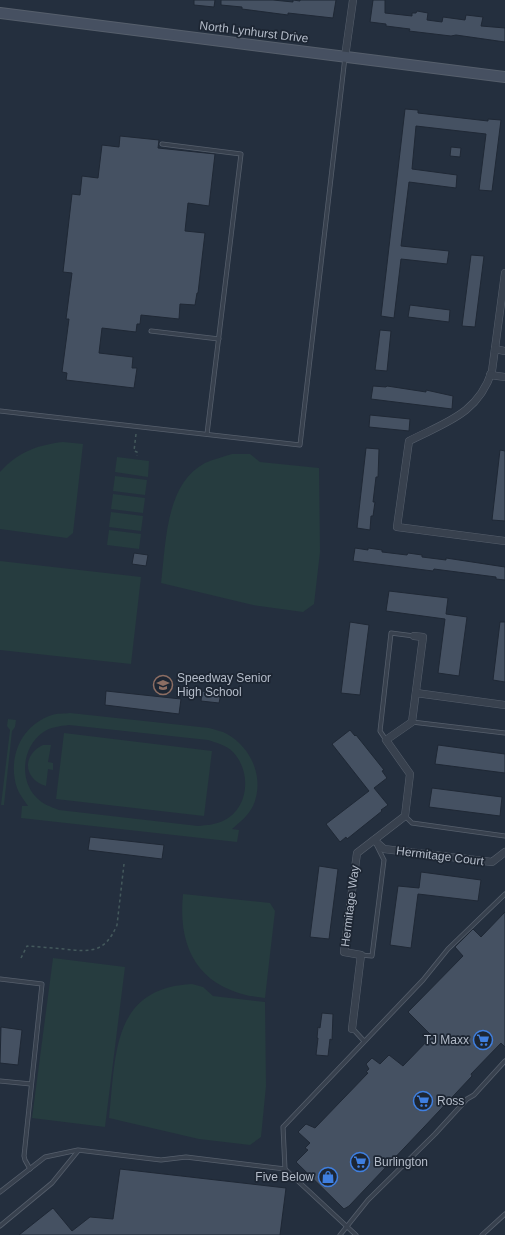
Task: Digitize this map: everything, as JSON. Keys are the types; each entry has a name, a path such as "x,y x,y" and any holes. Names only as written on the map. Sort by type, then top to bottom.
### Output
{"main road":[{"name":"North Lynhurst Drive","path":"0,13 505,77"}],"street":[{"path":"345,57 353,0"},
{"path":"505,273 490,375 481,394 467,410 459,416 409,441 397,527 505,541"},
{"path":"495,349 505,351"},
{"path":"490,375 505,377"},
{"path":"405,816 410,774 386,740 412,722 422,637 414,636"},
{"path":"416,693 505,705"},
{"name":"Hermitage Way","path":"352,1029 361,955 344,952 356,853 405,816"},
{"name":"Hermitage Court","path":"374,840 384,849 492,862 505,852"}],"lane":[{"path":"0,411 300,445 345,57"},
{"path":"162,144 241,154 208,434"},
{"path":"151,331 219,339"},
{"path":"386,740 380,730 392,633 414,636"},
{"path":"412,722 505,733"},
{"path":"405,816 412,823 505,836"},
{"path":"361,955 372,956 384,860 374,840"},
{"path":"285,1169 282,1127 423,980 448,949 505,894"},
{"path":"0,979 42,984 24,1156 24,1160 30,1169"},
{"path":"352,1029 364,1041"},
{"path":"340,1235 368,1200 435,1134 505,1061"},
{"path":"0,1081 31,1084"},
{"path":"0,1226 52,1184 78,1150"},
{"path":"0,1192 45,1157 78,1150 161,1160 186,1157 285,1169 356,1235"},
{"path":"482,1235 505,1214"}],"path":[{"path":"136,434 134,452 137,452 136,456"},
{"path":"21,958 27,946 87,952 106,942 113,934 117,925 124,864"}],"green space":[{"path":"63,442 83,444 73,533 67,538 0,529 0,472 14,459 28,451 45,445"},
{"path":"232,454 250,454 260,462 319,468 320,552 314,604 303,612 253,605 161,583 170,516 182,485 192,473 205,463"},
{"path":"117,457 149,461 148,477 115,472"},
{"path":"115,476 147,480 145,495 113,491"},
{"path":"113,494 145,498 143,513 111,509"},
{"path":"111,512 143,516 141,531 109,527"},
{"path":"109,530 141,534 139,549 107,545"},
{"path":"0,561 141,577 131,664 0,650"},
{"path":"70,713 209,728 225,733 236,740 243,747 254,765 258,785 251,810 244,819 232,829 239,830 237,842 21,818 22,806 28,806 20,795 14,777 14,765 19,744 32,726 41,720 54,714","holes":["69,725 208,740 218,743 233,752 239,760 245,779 243,799 238,808 232,815 223,821 214,824 198,826 59,810 47,805 35,796 30,789 25,772 27,754 31,746 42,733 55,727"]},
{"path":"8,719 16,720 15,727 12,731 4,805 1,805 10,730 7,726"},
{"path":"64,733 212,751 204,816 56,799"},
{"path":"43,745 51,745 48,762 53,763 53,770 48,769 46,786 38,783 33,778 29,773 28,767 31,755 36,749"},
{"path":"183,894 270,903 275,911 265,998 243,994 225,988 210,978 198,966 190,952 185,935 182,915"},
{"path":"53,958 125,967 105,1127 32,1118"},
{"path":"192,984 203,987 213,996 265,1002 266,1086 261,1137 250,1145 199,1139 109,1118 117,1049 123,1029 132,1012 146,998 165,988"}],"building":[{"path":"194,0 215,0 214,7 194,5"},
{"path":"221,0 273,0 293,2 293,0 336,0 333,18 288,13 288,15 242,9 242,7 221,5"},
{"path":"373,0 385,0 385,13 412,16 412,13 416,13 417,11 428,13 427,20 442,22 443,17 465,20 466,15 483,17 481,26 505,28 505,42 456,35 451,36 409,31 410,29 370,22"},
{"path":"405,109 418,110 418,113 488,121 488,119 501,120 492,191 479,190 486,134 416,126 412,169 457,175 456,188 409,182 401,246 449,251 447,264 401,259 394,318 381,316"},
{"path":"120,136 159,140 158,148 215,154 209,206 188,203 185,231 205,233 198,293 195,305 180,304 179,319 141,315 140,324 137,324 136,332 102,328 99,353 133,357 132,368 137,368 134,388 66,380 67,373 62,372 69,319 66,319 72,273 63,272 72,194 80,195 82,176 98,178 102,145 119,147"},
{"path":"451,147 461,148 460,157 450,156"},
{"path":"471,255 484,256 475,327 462,326"},
{"path":"410,305 450,310 449,322 408,317"},
{"path":"380,330 391,331 387,371 375,370"},
{"path":"373,386 387,386 426,392 426,390 453,396 452,409 371,399"},
{"path":"370,415 410,419 409,431 369,427"},
{"path":"366,448 379,449 378,477 376,477 373,502 375,502 373,516 371,516 370,530 357,528"},
{"path":"500,450 505,451 505,521 492,520"},
{"path":"355,548 368,550 368,548 382,550 382,552 407,555 408,553 422,555 422,557 446,560 446,558 505,567 505,580 496,579 496,577 434,569 433,571 353,561"},
{"path":"134,553 148,555 146,566 132,564"},
{"path":"389,591 448,598 446,614 467,617 459,676 438,673 445,619 386,611"},
{"path":"350,622 369,625 360,695 341,693"},
{"path":"500,622 505,622 505,682 493,680"},
{"path":"106,691 181,699 179,714 105,705"},
{"path":"202,691 221,694 219,703 201,701"},
{"path":"350,730 355,736 356,735 384,770 382,771 387,778 374,788 388,805 347,839 346,837 340,842 326,824 369,791 332,744"},
{"path":"438,745 505,754 505,773 435,764"},
{"path":"432,788 502,797 500,816 429,807"},
{"path":"90,837 164,845 162,859 88,850"},
{"path":"319,866 338,869 329,939 310,937"},
{"path":"421,872 481,880 478,901 418,894 411,948 390,945 398,886 419,888"},
{"path":"505,912 505,1047 501,1043 424,1127 349,1206 344,1209 296,1162 308,1150 305,1148 310,1143 298,1132 306,1124 315,1128 368,1073 366,1072 369,1069 366,1064 372,1058 380,1064 389,1055 403,1066 432,1036 408,1012 463,956 455,947 473,929 481,937"},
{"path":"322,1013 333,1014 332,1040 330,1039 328,1056 316,1055 318,1027 320,1028"},
{"path":"1,1027 22,1030 18,1065 0,1063"},
{"path":"120,1169 286,1188 280,1235 19,1235 53,1208 72,1231 90,1217 113,1219"}],"place":[{"name":"Speedway Senior High School","path":"163,685"},
{"name":"TJ Maxx","path":"483,1040"},
{"name":"Ross","path":"423,1101"},
{"name":"Burlington","path":"360,1162"},
{"name":"Five Below","path":"328,1177"}]}
